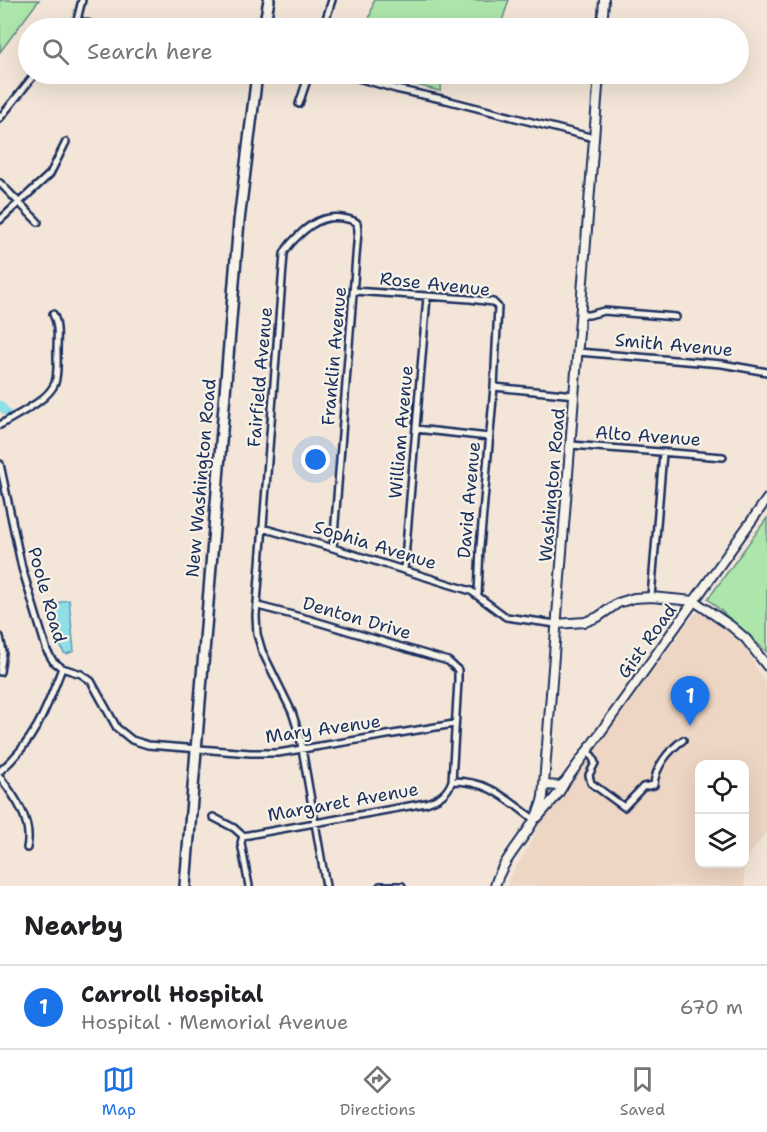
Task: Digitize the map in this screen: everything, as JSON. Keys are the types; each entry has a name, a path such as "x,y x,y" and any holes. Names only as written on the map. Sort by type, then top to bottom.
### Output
{"main road":[{"path":"266,18 269,0"},
{"path":"603,18 604,0"},
{"name":"New Washington Road","path":"185,886 239,221 256,84"},
{"name":"Washington Road","path":"495,886 504,866 535,820 541,805 544,785 597,84"},
{"name":"Gist Road","path":"535,820 558,794 767,499"},
{"path":"556,624 585,622 623,601 651,597 694,602 731,626 753,646 767,666"},
{"path":"544,785 560,786 565,782"}],"street":[{"path":"78,18 82,0"},
{"path":"326,18 332,0"},
{"path":"0,118 27,84"},
{"path":"299,104 306,84"},
{"path":"379,84 594,138"},
{"path":"0,220 50,174 66,142"},
{"path":"0,183 38,222"},
{"name":"Fairfield Avenue","path":"326,886 302,750 292,712 259,644 256,625 284,254 289,245 305,229 324,217 347,218 354,221 358,226 358,238"},
{"name":"Franklin Avenue","path":"333,548 358,238"},
{"name":"Rose Avenue","path":"354,291 496,303 498,321"},
{"name":"William Avenue","path":"404,570 427,297"},
{"path":"581,315 604,311 676,317"},
{"path":"0,425 44,397 53,387 57,369 56,319 53,314"},
{"name":"David Avenue","path":"478,594 498,321"},
{"name":"Smith Avenue","path":"578,352 724,364 767,372"},
{"path":"494,387 575,395"},
{"path":"416,429 489,436"},
{"name":"Alto Avenue","path":"571,445 723,457"},
{"path":"651,597 663,453"},
{"name":"Poole Road","path":"0,464 22,568 46,651 62,668 77,672 91,681 117,728 132,740 148,745 196,748"},
{"name":"Sophia Avenue","path":"262,528 478,594"},
{"path":"478,594 506,617 556,624"},
{"name":"Denton Drive","path":"258,606 448,661 454,665 459,677 454,724"},
{"path":"0,637 3,652 0,672"},
{"path":"0,771 22,750 35,732 62,668"},
{"path":"454,724 452,781 467,781 485,786 502,795 535,820"},
{"name":"Mary Avenue","path":"196,748 267,753 302,750 454,724"},
{"path":"587,752 596,763 589,775 591,783 624,807 643,787 654,785 655,774 673,747 683,740"},
{"path":"0,777 17,802 23,816 28,833 27,848"},
{"name":"Margaret Avenue","path":"243,836 432,801 444,795 452,781"},
{"path":"213,817 234,828 243,836 242,843 249,886"},
{"path":"380,886 402,886"}],"shaded area":[{"path":"695,613 703,613 722,625 747,650 767,687 767,832 749,856 749,760 695,760 695,868 743,868 745,886 508,886 509,878 532,841 545,806 567,788"}],"green space":[{"path":"0,0 39,0 26,18 18,18 18,28 0,52"},
{"path":"374,0 509,0 503,18 370,18"},
{"path":"413,84 442,84 440,91"},
{"path":"767,518 767,652 708,599"}],"water":[{"path":"69,600 74,651 67,654 64,653 53,629 50,614 59,603"}],"waterway":[{"path":"0,405 8,414"}],"place":[{"name":"Carroll Hospital","path":"690,726"}]}
